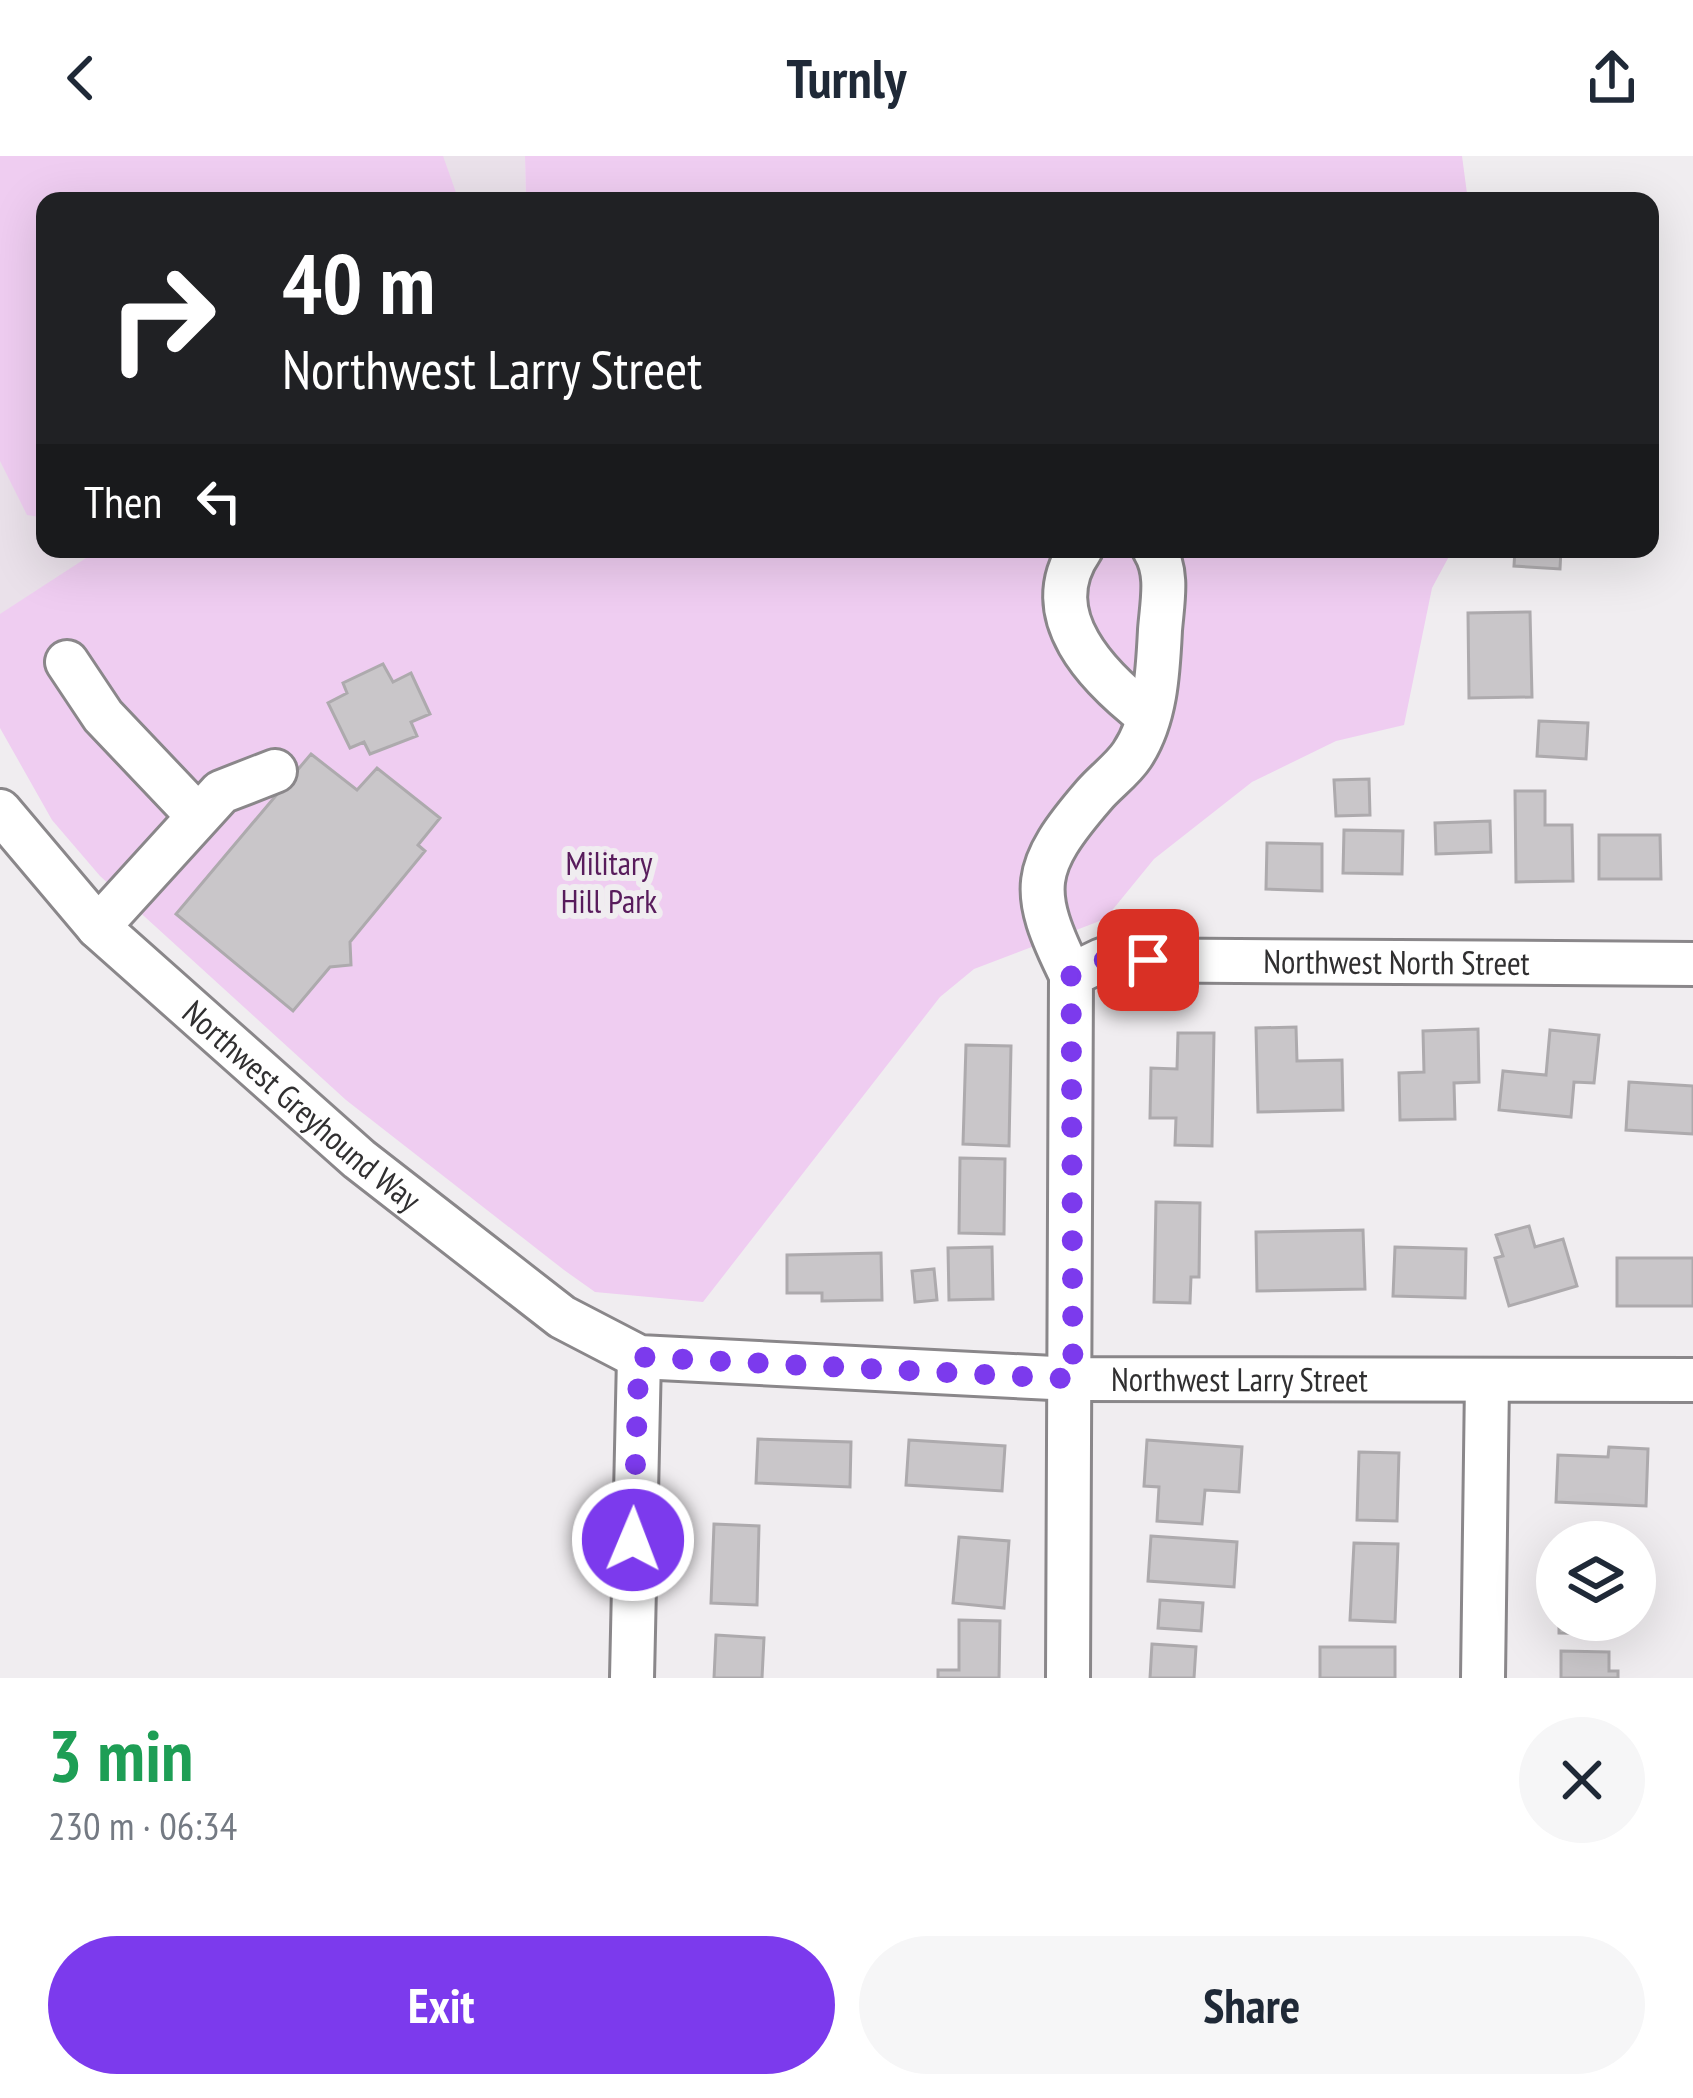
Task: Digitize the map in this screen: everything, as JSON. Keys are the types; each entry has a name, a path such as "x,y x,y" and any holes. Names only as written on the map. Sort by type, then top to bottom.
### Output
{"street":[{"path":"1077,558 1065,589 1078,646 1106,683 1148,716"},
{"path":"1068,1678 1087,967 1046,924 1039,891 1054,846 1131,756 1148,716 1164,573 1158,558"},
{"path":"67,662 103,716 198,816"},
{"path":"98,927 220,792 275,771"},
{"name":"Northwest Greyhound Way","path":"0,811 98,927 453,1236 562,1317 639,1357"},
{"name":"Northwest North Street","path":"1087,967 1693,964"},
{"path":"632,1678 639,1357"},
{"name":"Northwest Larry Street","path":"639,1357 1073,1379 1693,1380"},
{"path":"1483,1678 1487,1382"}],"shaded area":[{"path":"0,156 525,156 526,192 36,192 36,558 92,558 0,616"}],"green space":[{"path":"0,156 443,156 456,192 36,192 36,516 27,515 0,461"},
{"path":"525,156 1462,156 1467,192 526,192"},
{"name":"Military Hill Park","path":"86,558 1448,558 1432,588 1404,725 1336,741 1252,782 1154,859 1105,919 974,969 940,997 703,1302 595,1292 346,1100 100,876 52,820 0,728 0,614"}],"building":[{"path":"1514,558 1561,558 1560,569 1514,566"},
{"path":"1530,612 1532,697 1469,698 1468,613"},
{"path":"383,664 393,682 411,673 430,714 411,722 417,736 370,754 364,742 350,748 328,703 347,693 343,683"},
{"path":"1539,721 1588,723 1586,759 1537,756"},
{"path":"311,754 357,790 377,768 440,818 418,845 425,851 350,942 351,965 330,967 293,1011 176,914"},
{"path":"1369,779 1370,815 1336,816 1334,780"},
{"path":"1515,791 1545,791 1545,825 1572,825 1573,881 1516,882"},
{"path":"1490,821 1491,852 1436,854 1435,823"},
{"path":"1344,830 1403,831 1402,874 1343,873"},
{"path":"1599,835 1660,835 1661,879 1599,879"},
{"path":"1267,843 1322,844 1322,891 1266,889"},
{"path":"1296,1027 1297,1061 1342,1060 1343,1110 1258,1112 1256,1028"},
{"path":"1478,1029 1479,1082 1454,1083 1455,1119 1400,1120 1399,1073 1424,1072 1423,1031"},
{"path":"1550,1030 1599,1035 1594,1083 1574,1082 1571,1117 1499,1110 1503,1071 1546,1075"},
{"path":"1178,1033 1214,1033 1212,1146 1175,1145 1176,1118 1150,1118 1151,1068 1177,1069"},
{"path":"966,1045 1011,1046 1009,1146 963,1144"},
{"path":"1629,1082 1693,1086 1693,1134 1626,1130"},
{"path":"960,1158 1005,1159 1004,1234 959,1233"},
{"path":"1156,1202 1200,1203 1199,1277 1191,1277 1190,1303 1154,1302"},
{"path":"1529,1226 1535,1247 1563,1239 1577,1286 1509,1306 1495,1258 1503,1256 1496,1235"},
{"path":"1363,1230 1365,1289 1257,1291 1256,1232"},
{"path":"992,1247 993,1299 949,1300 948,1248"},
{"path":"1395,1247 1466,1249 1465,1298 1393,1296"},
{"path":"881,1253 882,1300 822,1301 822,1293 787,1293 787,1255"},
{"path":"1617,1258 1693,1258 1693,1306 1617,1306"},
{"path":"934,1269 937,1300 915,1302 912,1271"},
{"path":"758,1439 851,1442 850,1487 756,1483"},
{"path":"909,1440 1005,1446 1002,1491 906,1485"},
{"path":"1147,1440 1242,1447 1239,1492 1205,1490 1202,1524 1157,1521 1159,1487 1144,1486"},
{"path":"1609,1447 1648,1449 1646,1506 1556,1502 1558,1455 1608,1457"},
{"path":"1359,1452 1399,1453 1397,1521 1357,1520"},
{"path":"714,1524 759,1526 757,1605 711,1603"},
{"path":"1151,1536 1237,1542 1234,1587 1148,1581"},
{"path":"959,1537 1009,1541 1004,1608 953,1603"},
{"path":"1354,1543 1398,1544 1395,1622 1350,1620"},
{"path":"1160,1600 1203,1603 1201,1631 1158,1628"},
{"path":"959,1620 1000,1621 999,1678 938,1678 938,1670 959,1670"},
{"path":"716,1635 764,1638 762,1678 714,1678"},
{"path":"1152,1644 1196,1647 1194,1678 1150,1678"},
{"path":"1320,1647 1395,1647 1395,1678 1320,1678"},
{"path":"1561,1651 1609,1652 1609,1671 1618,1671 1618,1678 1561,1678"}],"route":[{"path":"633,1540 639,1357 1073,1379 1071,975 1102,960 1148,960"}]}
